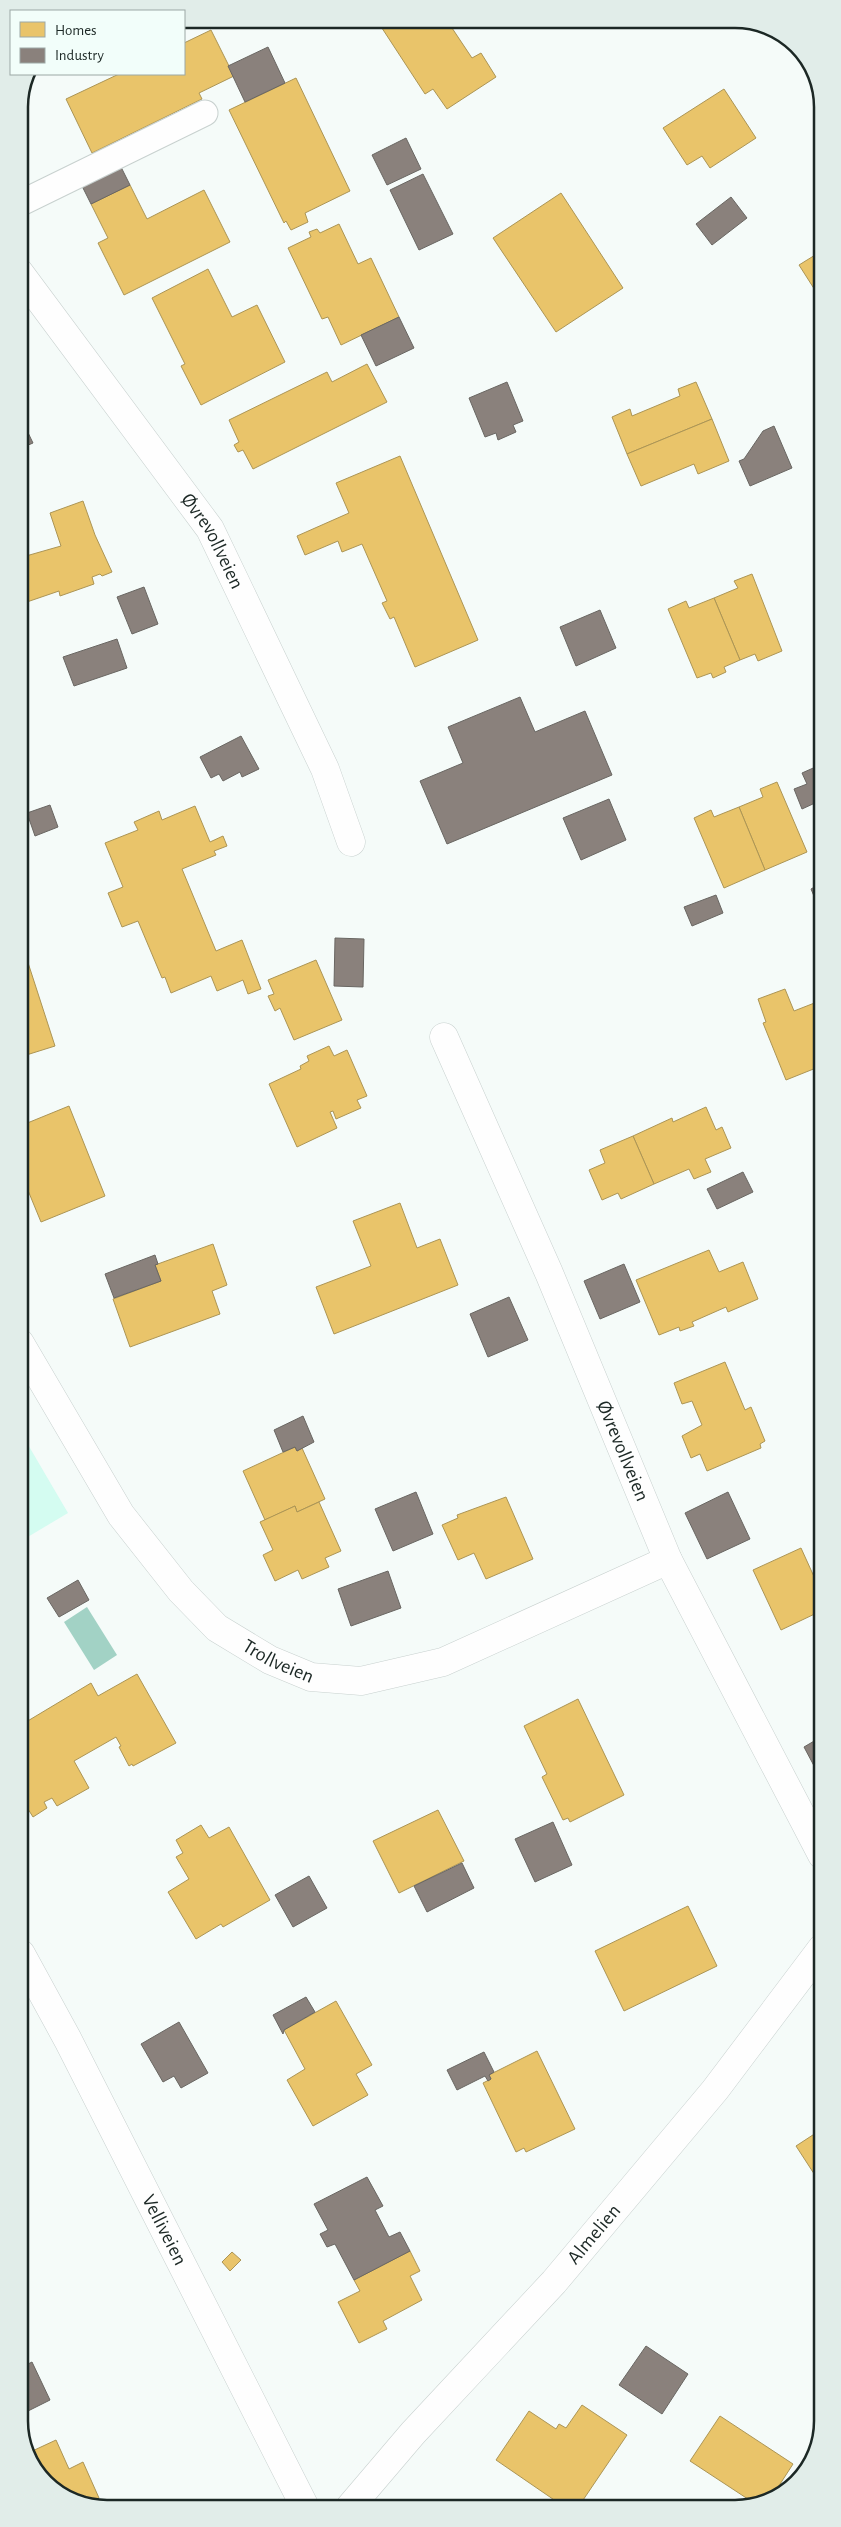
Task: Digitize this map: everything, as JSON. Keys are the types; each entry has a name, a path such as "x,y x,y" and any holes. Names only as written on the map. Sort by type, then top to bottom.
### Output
{"street":[{"name":"Øvrevollveien","path":"28,284 210,529 325,769 351,842"},
{"name":"Øvrevollveien","path":"444,1037 549,1273 668,1560 814,1840"},
{"name":"Trollveien","path":"28,1357 121,1516 181,1591 218,1628 270,1660 310,1677 361,1681 443,1662 668,1560"},
{"name":"Almelien","path":"356,2499 413,2433 554,2282 714,2090 814,1959"},
{"name":"Velliveien","path":"28,1967 68,2040 301,2499"}],"lane":[{"path":"28,200 205,113"}],"shaded area":[{"path":"28,1445 68,1513 28,1537"},
{"path":"87,1607 117,1655 94,1670 64,1622"}],"building: Homes":[{"path":"382,28 452,28 472,58 481,53 496,77 447,109 433,89 425,94"},
{"path":"211,30 234,76 199,93 202,99 92,153 66,99 117,75 185,75 185,43"},
{"path":"296,78 350,191 305,213 308,222 291,230 286,221 284,223 229,110"},
{"path":"724,89 756,138 710,168 702,156 687,165 663,128"},
{"path":"130,185 147,219 204,190 230,242 124,295 98,243 108,238 91,204"},
{"path":"561,193 623,288 556,332 493,238"},
{"path":"339,224 358,264 371,258 399,317 341,345 328,317 322,319 288,248 311,237 309,232 317,229 320,233"},
{"path":"814,256 814,289 799,265"},
{"path":"208,269 232,317 257,305 285,362 201,405 181,366 185,364 152,298"},
{"path":"367,364 387,402 253,469 243,450 238,452 234,445 239,442 229,420 327,372 332,382"},
{"path":"696,382 712,419 627,454 612,417 630,409 632,416 680,396 678,389"},
{"path":"712,419 729,461 698,474 694,464 641,486 627,454"},
{"path":"400,456 478,640 415,667 394,617 390,619 382,603 387,601 362,544 342,552 338,541 305,555 297,536 349,513 336,483"},
{"path":"83,501 95,535 112,572 92,577 94,584 60,596 59,591 28,602 28,555 61,546 50,513"},
{"path":"752,574 782,651 758,661 755,654 740,660 714,598 738,588 734,581"},
{"path":"714,598 740,660 724,667 726,672 713,678 711,673 697,678 668,609 686,601 689,608"},
{"path":"777,782 807,852 765,870 739,807 763,797 760,789"},
{"path":"195,806 210,842 223,836 227,846 214,851 216,855 182,869 216,951 242,940 261,989 248,994 243,980 217,991 211,976 171,993 165,977 162,978 138,921 122,927 108,893 123,887 105,843 138,830 134,822 159,811 162,820"},
{"path":"739,807 765,870 724,888 694,818 711,810 714,817"},
{"path":"316,960 342,1020 294,1040 280,1008 275,1011 268,996 274,994 268,980"},
{"path":"28,963 55,1046 28,1054"},
{"path":"785,989 794,1011 814,1003 814,1069 786,1080 763,1023 766,1022 758,999"},
{"path":"329,1046 334,1056 347,1050 367,1096 357,1100 361,1108 336,1119 333,1111 330,1112 337,1128 297,1147 269,1084 301,1069 300,1066 309,1061 307,1056"},
{"path":"69,1106 105,1196 41,1222 28,1190 28,1123"},
{"path":"706,1107 716,1130 722,1127 731,1148 705,1159 711,1172 694,1179 689,1169 654,1184 633,1136 672,1118 673,1122"},
{"path":"633,1136 654,1184 621,1199 618,1193 602,1200 589,1170 605,1163 600,1150"},
{"path":"400,1203 417,1248 440,1239 458,1285 334,1334 316,1287 371,1266 353,1221"},
{"path":"213,1244 227,1285 212,1291 220,1314 130,1347 113,1299 161,1281 155,1265"},
{"path":"709,1250 719,1272 743,1262 758,1299 728,1312 726,1307 692,1322 694,1326 680,1331 679,1327 659,1335 636,1280"},
{"path":"725,1362 745,1410 751,1407 765,1441 760,1444 761,1448 707,1471 700,1454 691,1458 682,1436 702,1425 692,1401 682,1404 674,1383"},
{"path":"295,1447 297,1451 302,1448 325,1499 297,1512 295,1506 265,1520 243,1471"},
{"path":"506,1497 533,1559 486,1579 474,1553 458,1560 442,1525 458,1518 457,1515"},
{"path":"319,1502 341,1551 325,1558 329,1567 302,1579 298,1570 275,1581 263,1555 273,1550 260,1522 295,1506 297,1512"},
{"path":"801,1548 814,1577 814,1614 781,1630 753,1570"},
{"path":"137,1674 176,1743 133,1766 132,1764 129,1766 116,1737 74,1761 89,1788 57,1806 52,1798 44,1802 47,1808 33,1817 28,1809 28,1721 91,1683 98,1696"},
{"path":"578,1699 624,1795 570,1822 568,1818 563,1820 542,1777 547,1774 524,1726"},
{"path":"438,1810 464,1861 399,1893 373,1841"},
{"path":"201,1825 209,1838 229,1827 270,1900 223,1927 221,1924 196,1939 168,1892 189,1879 176,1857 183,1853 176,1840"},
{"path":"688,1906 717,1966 624,2011 595,1951"},
{"path":"336,2001 372,2065 356,2074 368,2095 313,2126 287,2080 305,2069 284,2030"},
{"path":"537,2051 575,2129 526,2152 524,2148 516,2152 483,2083 491,2079 489,2075"},
{"path":"814,2134 814,2174 796,2146"},
{"path":"410,2251 420,2271 410,2276 422,2300 383,2321 387,2329 359,2343 338,2302 360,2291 354,2280"},
{"path":"232,2252 241,2260 230,2271 222,2262"},
{"path":"582,2405 627,2435 583,2500 554,2500 496,2460 529,2411 556,2429 559,2424 566,2428"},
{"path":"720,2416 793,2464 779,2486 765,2494 747,2499 690,2461"},
{"path":"56,2440 69,2469 83,2462 99,2498 76,2494 58,2483 41,2465 33,2451"}],"building: Industry":[{"path":"268,47 285,83 245,102 228,66"},
{"path":"406,138 421,169 387,185 372,155"},
{"path":"121,167 130,185 91,204 82,186"},
{"path":"423,174 453,234 419,250 390,190"},
{"path":"731,197 747,218 712,245 696,224"},
{"path":"399,317 414,348 376,366 361,335"},
{"path":"507,382 523,421 513,425 516,432 498,440 496,433 485,437 469,398"},
{"path":"774,426 792,468 750,486 739,461 744,459 763,431"},
{"path":"28,433 33,443 28,445"},
{"path":"144,587 158,624 132,634 117,597"},
{"path":"600,610 616,648 576,666 560,627"},
{"path":"117,639 127,668 74,686 63,657"},
{"path":"520,697 535,732 585,711 612,775 447,844 420,781 463,763 448,727"},
{"path":"241,736 259,769 242,777 240,772 223,781 219,774 211,778 200,757"},
{"path":"814,768 814,803 802,809 794,789 807,784 802,773"},
{"path":"609,799 626,840 581,860 563,818"},
{"path":"50,805 58,827 35,836 28,813"},
{"path":"716,895 723,913 692,926 684,907"},
{"path":"335,938 364,939 363,987 334,986"},
{"path":"743,1172 753,1192 717,1209 707,1189"},
{"path":"155,1255 158,1264 155,1265 161,1281 114,1298 105,1274"},
{"path":"624,1264 640,1302 600,1319 584,1281"},
{"path":"509,1297 528,1340 488,1357 470,1314"},
{"path":"303,1416 314,1442 297,1451 295,1447 283,1452 274,1430"},
{"path":"416,1492 433,1534 393,1551 375,1509"},
{"path":"728,1492 750,1539 707,1559 685,1513"},
{"path":"388,1571 401,1608 351,1626 338,1589"},
{"path":"78,1580 89,1600 59,1617 47,1598"},
{"path":"814,1741 814,1766 804,1747"},
{"path":"553,1822 572,1865 535,1882 515,1839"},
{"path":"462,1863 474,1888 427,1912 414,1886"},
{"path":"309,1876 327,1908 293,1927 275,1895"},
{"path":"306,1997 315,2012 284,2030 283,2034 273,2015"},
{"path":"179,2022 208,2073 181,2088 174,2076 163,2082 141,2044"},
{"path":"484,2052 494,2072 489,2075 491,2079 488,2081 485,2076 457,2090 447,2070"},
{"path":"367,2177 383,2206 375,2210 389,2237 400,2232 410,2251 354,2280 335,2244 327,2247 320,2234 328,2230 314,2204"},
{"path":"646,2346 688,2374 662,2414 619,2385"},
{"path":"32,2362 50,2400 28,2411 28,2364"}]}
